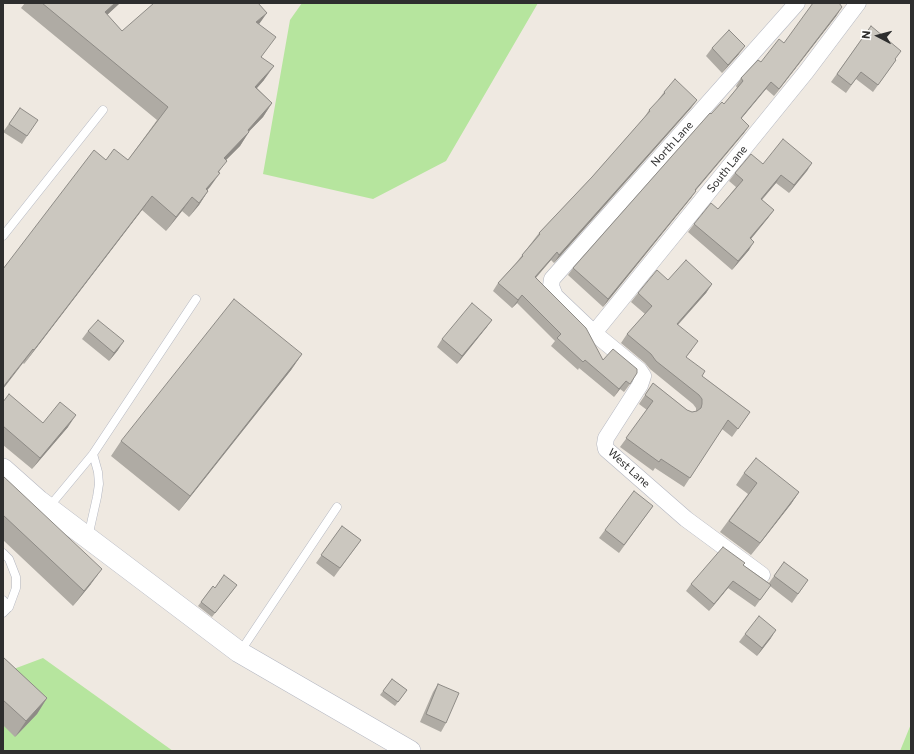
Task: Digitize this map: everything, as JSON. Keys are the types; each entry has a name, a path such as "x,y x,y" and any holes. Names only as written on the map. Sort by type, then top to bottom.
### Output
{"street":[{"name":"North Lane","path":"551,286 552,279 797,3"},
{"name":"South Lane","path":"594,333 806,72 848,7"},
{"name":"West Lane","path":"551,286 554,296 594,333 639,370 649,381 640,385 606,438 606,449 686,519 762,575"},
{"path":"3,469 48,508 239,652 410,751"}],"lane":[{"path":"3,236 103,110"},
{"path":"48,508 93,454 196,299"},
{"path":"88,538 99,484 98,472 93,454"},
{"path":"239,652 337,508"},
{"path":"3,553 9,559 16,577 16,588 6,610"},
{"path":"3,600 6,610"}],"green space":[{"path":"302,3 538,3 446,161 373,199 263,174 290,20"},
{"path":"43,658 173,751 3,751 3,673"},
{"path":"911,724 911,751 900,751"}],"building":[{"path":"42,3 115,3 105,12 122,31 154,3 258,3 267,13 256,22 276,37 261,57 274,66 255,87 272,103 248,130 249,132 224,158 227,161 218,172 220,173 206,189 208,191 199,203 192,197 176,217 152,196 34,350 33,349 3,387 3,269 94,150 106,160 114,149 128,160 168,107"},
{"path":"813,3 839,3 842,7 779,89 771,82 741,118 749,126 695,190 696,191 608,299 573,268 710,113 711,114 722,102 724,104 743,81 741,78 758,60 761,62 779,39 784,43"},
{"path":"871,26 901,51 878,85 861,72 851,85 837,74"},
{"path":"729,30 745,46 728,65 712,48"},
{"path":"675,79 697,100 559,255 557,252 535,277 586,328 603,360 613,349 637,369 637,373 630,384 626,381 619,389 585,360 583,362 557,338 561,334 522,295 518,300 498,283 523,256 522,255 540,234 539,233 592,177 650,111 649,110 665,93 664,92"},
{"path":"20,108 38,120 27,136 9,124"},
{"path":"783,139 812,163 794,185 781,175 761,199 774,210 750,238 754,242 738,261 694,224 711,203 718,209 743,180 735,173 751,154 763,164"},
{"path":"686,260 712,284 677,324 698,341 686,357 705,371 702,376 750,412 738,429 728,420 690,478 661,459 659,462 626,438 653,401 645,395 653,383 687,410 692,412 701,408 702,399 699,395 656,361 651,354 627,334 652,306 638,293 657,270 668,280"},
{"path":"234,299 302,354 190,496 121,441"},
{"path":"472,303 492,320 462,356 442,339"},
{"path":"98,320 124,341 114,353 88,331"},
{"path":"9,394 43,423 60,402 76,415 40,458 3,426 3,402"},
{"path":"756,458 799,492 760,543 729,521 757,483 744,473"},
{"path":"3,476 102,569 84,591 3,515"},
{"path":"634,491 653,506 624,545 605,530"},
{"path":"342,526 361,540 340,568 321,555"},
{"path":"723,547 745,563 743,565 771,585 760,600 733,581 714,604 691,584"},
{"path":"784,562 808,580 798,594 774,576"},
{"path":"224,575 237,585 215,613 201,602 213,586 215,588"},
{"path":"759,616 776,630 762,648 745,634"},
{"path":"3,657 47,698 26,721 3,700"},
{"path":"392,679 407,690 398,702 383,691"},
{"path":"438,684 459,693 446,723 426,714"}]}
